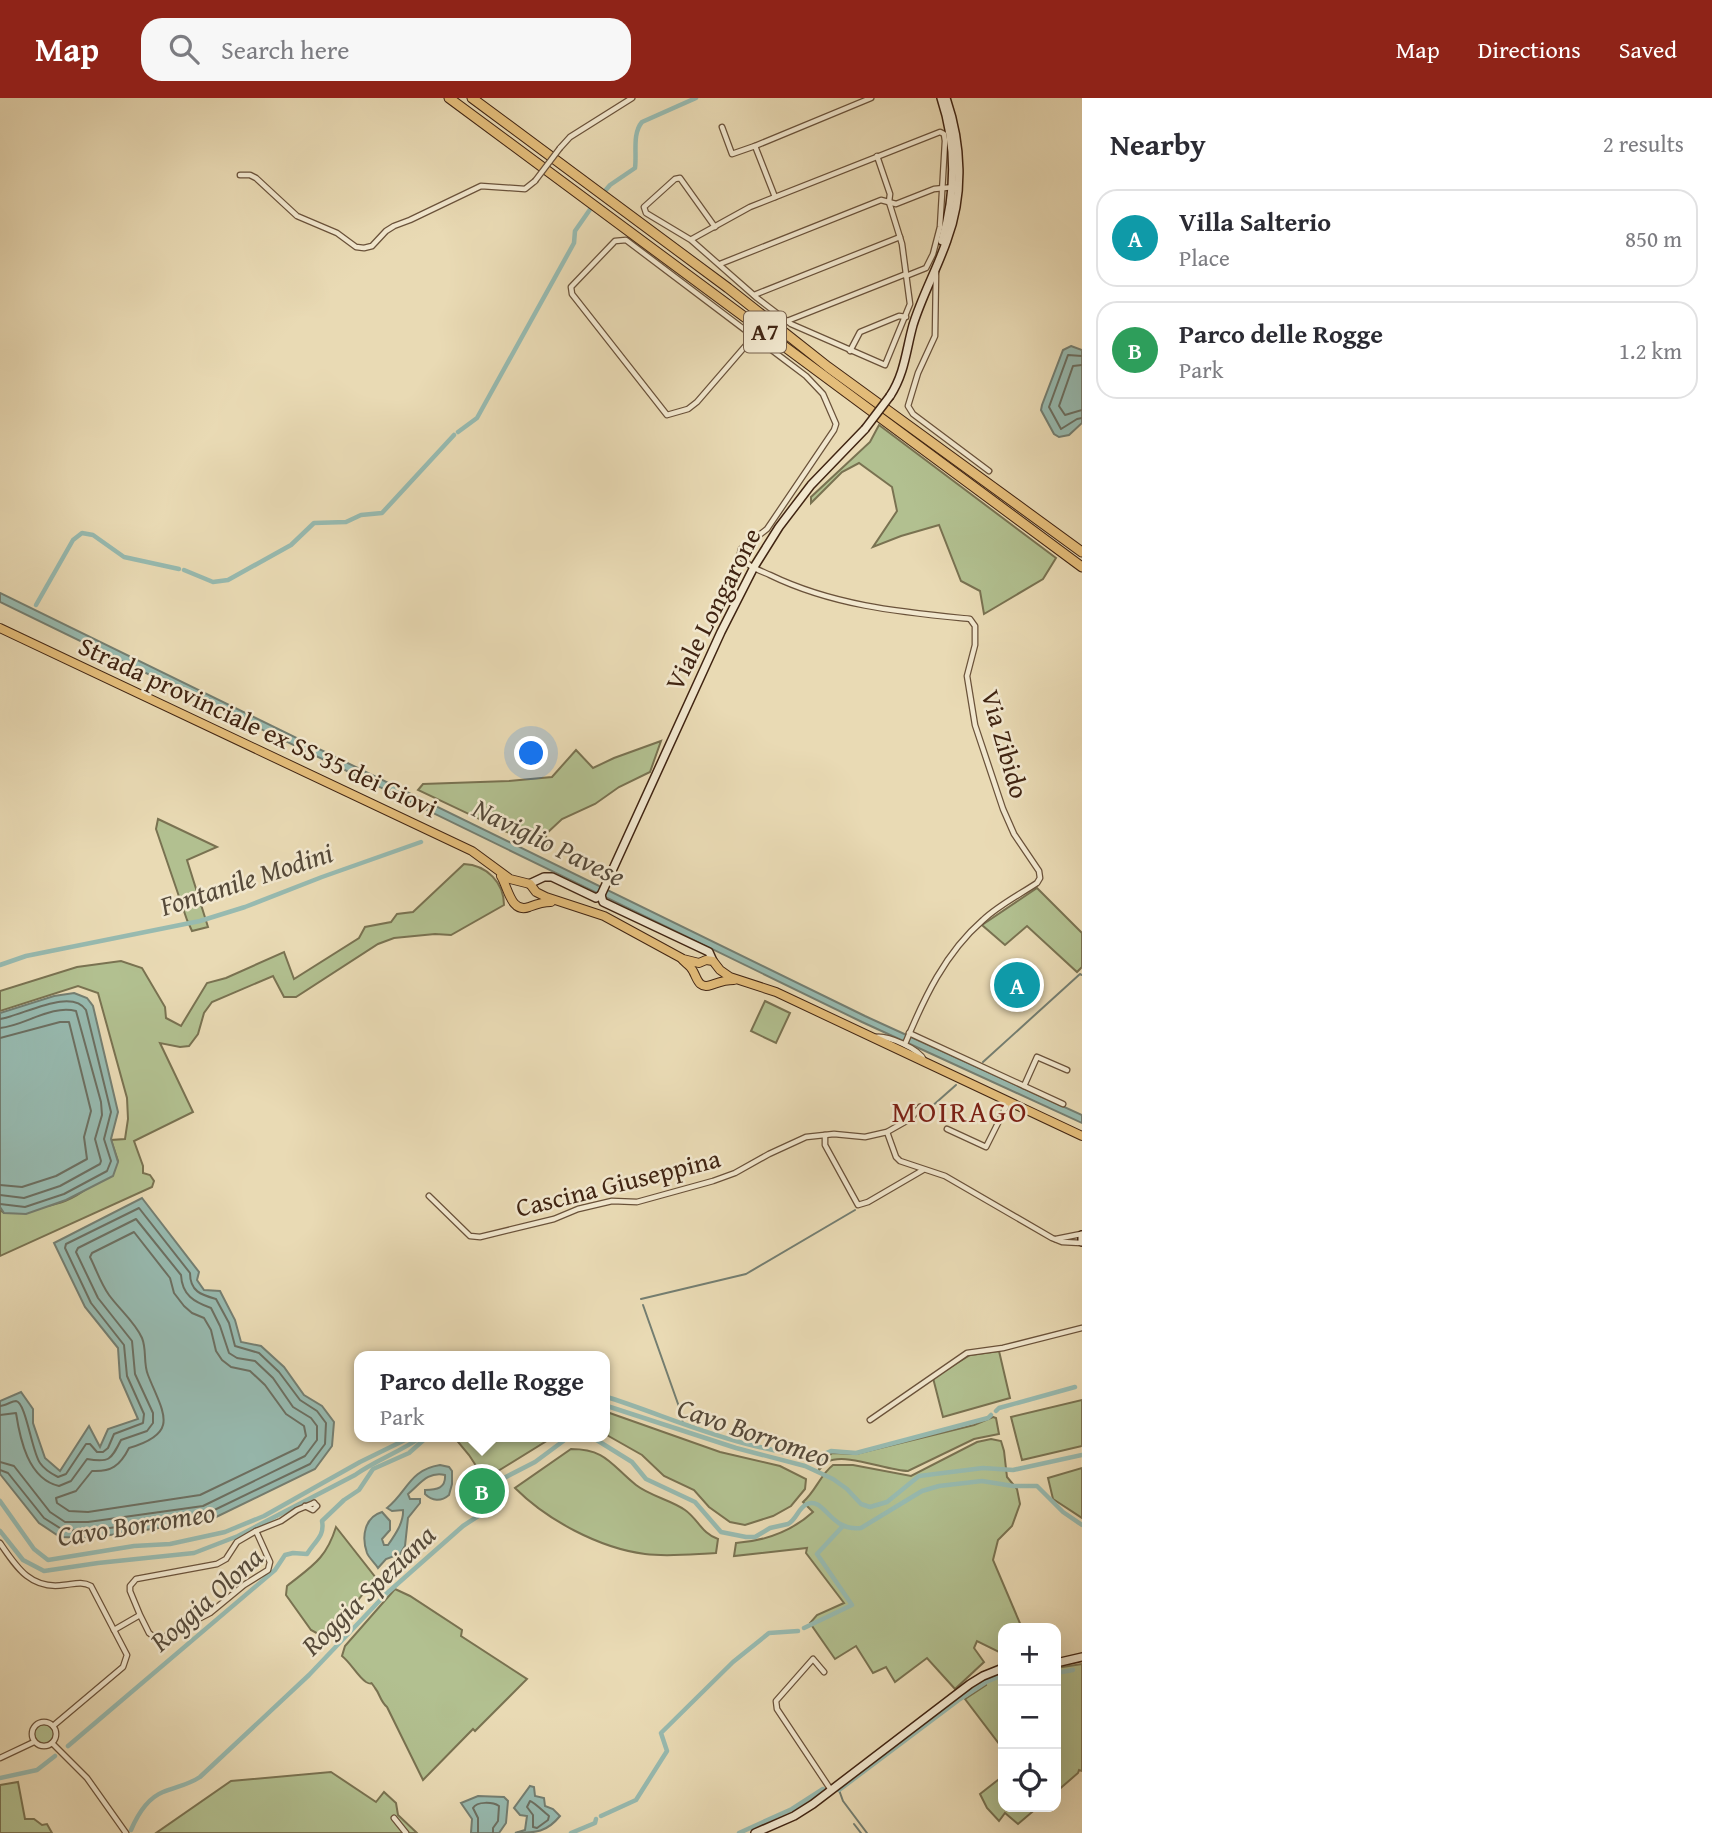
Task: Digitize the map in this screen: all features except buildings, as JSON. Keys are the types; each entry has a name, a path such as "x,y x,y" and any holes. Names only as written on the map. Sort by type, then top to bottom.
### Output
{"highway":[{"name":"A7","path":"449,98 1082,567"},
{"name":"A7","path":"472,98 728,288 828,367 1082,552"}],"main road":[{"name":"Viale Longarone","path":"601,895 712,652 754,567 779,527 811,485 865,429 890,396 904,369 913,325 934,269 955,187 953,156 943,98"},
{"name":"Strada provinciale ex SS 35 dei Giovi","path":"0,628 472,851 512,880 529,885 546,897 604,916 674,954 699,963 713,961"},
{"name":"Strada provinciale ex SS 35 dei Giovi","path":"495,868 505,881 511,899 520,908 543,902 562,902"},
{"path":"511,899 514,887 529,885 544,877 552,877 596,898 601,895 603,902 709,952 720,970 736,980 776,992 1082,1136"},
{"path":"529,885 536,899 531,906"},
{"name":"Strada provinciale ex SS 35 dei Giovi","path":"674,954 694,972 695,979 702,985 709,986 717,981"},
{"path":"694,972 699,963"},
{"path":"720,970 717,981 736,980"},
{"path":"1082,1234 1082,1243"},
{"path":"1061,1663 1082,1659"},
{"path":"755,1833 794,1816 831,1791 970,1684 983,1675 998,1670"}],"street":[{"path":"240,176 250,175 256,178 297,216 337,233 356,247 364,248 372,246 394,226 481,186 525,188 536,181 570,137 632,98"},
{"path":"722,127 732,154 871,98"},
{"path":"691,240 750,207 940,132 944,134 940,227 933,254 926,268 787,321"},
{"path":"755,146 775,197"},
{"path":"715,227 678,178 644,207 646,213 691,240 787,321 850,351 886,364 910,304 900,237 889,202 890,194 877,156"},
{"path":"719,264 881,200 899,203 943,186 955,187"},
{"path":"754,295 900,237"},
{"path":"754,336 697,402 688,409 667,415 572,294 571,287 615,241 623,239 754,336 819,389 836,424 834,430 767,529 741,549 742,559 754,567"},
{"path":"934,269 935,336 926,352 908,405 913,414 989,471"},
{"path":"850,351 860,332 899,316 906,317"},
{"name":"Via Zibido","path":"754,567 806,591 837,601 878,609 970,620 975,626 975,645 967,676 975,724 1003,809 1014,834 1039,871 1040,878 1037,883 991,913 964,940 935,978 905,1044"},
{"path":"909,1033 1063,1104"},
{"path":"874,1037 882,1036 905,1044 921,1054 924,1060"},
{"path":"1024,1086 1037,1057 1067,1070"},
{"path":"947,1129 986,1147 1009,1101"},
{"path":"920,1107 910,1119 887,1132 900,1161 945,1176 1052,1238 1062,1242 1082,1243"},
{"name":"Cascina Giuseppina","path":"429,1196 470,1236 480,1237 554,1219 579,1209 612,1201 637,1202 690,1188 735,1173 806,1138 834,1134 856,1138 887,1132"},
{"path":"825,1135 825,1145 858,1205 868,1202 923,1169"},
{"path":"1052,1238 1082,1234"},
{"path":"870,1420 967,1353 1003,1348 1082,1328"},
{"path":"256,1531 270,1562 268,1570 244,1585 210,1613 158,1640 149,1633 130,1591 130,1586 136,1579 217,1564 226,1559 237,1542 256,1531 281,1521 305,1506"},
{"path":"0,1543 16,1566 34,1582 44,1586 84,1583 91,1586 127,1655 125,1664 53,1726"},
{"path":"114,1630 141,1615"},
{"path":"824,1672 813,1659 776,1701 777,1709 831,1791"},
{"path":"48,1722 53,1726 56,1737 52,1743 42,1747 34,1742 31,1733 38,1723 48,1722"},
{"path":"0,1758 34,1742"},
{"path":"52,1743 86,1778 126,1833"},
{"path":"394,1818 406,1833"}],"green space":[{"path":"879,425 1056,558 1043,579 984,614 980,591 961,581 939,525 873,547 897,511 892,487 859,463 842,472 811,503 811,497 870,442"},
{"path":"661,741 650,772 619,787 595,804 562,819 546,834 547,851 418,790 423,784 552,777 576,750 593,768"},
{"path":"158,819 217,847 187,860 208,927 192,931 156,829"},
{"path":"464,864 480,868 493,877 501,889 504,905 451,935 394,938 378,944 296,997 284,997 273,976 212,1002 204,1013 198,1034 189,1046 160,1043 193,1112 134,1141 143,1173 150,1175 154,1181 152,1187 0,1256 0,1210 4,1213 35,1209 65,1201 86,1189 118,1161 111,1140 125,1139 128,1119 127,1098 98,993 78,986 0,1011 0,991 77,967 121,961 142,968 165,1007 166,1018 181,1026 207,983 226,978 284,952 294,979 359,938 365,927 391,922 397,914 413,912"},
{"path":"1037,888 1082,933 1082,967 1077,972 1027,926 1005,945 982,925"},
{"path":"765,1001 790,1013 776,1043 751,1031"},
{"path":"999,1351 1010,1398 943,1417 933,1378 970,1355"},
{"path":"1082,1400 1082,1446 1022,1460 1011,1417"},
{"path":"610,1413 720,1452 780,1466 806,1479 805,1489 791,1506 773,1516 745,1525 730,1522 709,1507 694,1490 664,1476 642,1455 610,1437"},
{"path":"996,1418 999,1434 974,1439 908,1471 845,1459 827,1462 819,1470 820,1464 832,1453 856,1454 974,1425"},
{"path":"991,1439 1001,1441 1007,1477 1017,1489 1020,1504 1012,1526 998,1540 993,1560 1020,1623 998,1623 998,1652 977,1641 974,1648 984,1662 955,1689 927,1658 895,1682 886,1667 873,1673 856,1646 835,1659 810,1623 817,1615 844,1603 806,1553 807,1548 734,1556 736,1543 777,1534 796,1525 813,1512 803,1502 833,1465 853,1465 911,1476 977,1442"},
{"path":"458,1442 545,1442 486,1481"},
{"path":"571,1449 600,1455 642,1489 685,1510 708,1534 718,1539 716,1553 654,1555 610,1546 558,1521 515,1488"},
{"path":"1082,1468 1082,1518 1053,1499 1048,1478"},
{"path":"336,1527 376,1578 336,1627 322,1636 311,1630 286,1595 287,1586 323,1554"},
{"path":"395,1589 462,1630 461,1636 527,1679 423,1780 377,1690 371,1683 363,1680 342,1656 345,1646"},
{"path":"1082,1664 1082,1771 1079,1770 1061,1788 1061,1686 1061,1667"},
{"path":"998,1674 998,1742 965,1699 986,1685 988,1677"},
{"path":"40,1724 48,1724 54,1734 48,1744 40,1744 34,1738 34,1730"},
{"path":"331,1772 376,1802 384,1792 396,1803 398,1815 417,1833 156,1833 231,1781"},
{"path":"998,1780 998,1812 1032,1812 1018,1824 1005,1813 999,1821 987,1808 980,1794"},
{"path":"18,1782 25,1819 47,1824 52,1833 0,1833 0,1785"}],"water":[{"path":"1071,346 1082,350 1082,423 1069,435 1059,437 1054,434 1041,410 1063,350"},
{"path":"0,593 865,1016 1082,1115 1082,1123 862,1022 0,602"},
{"path":"74,993 87,998 93,1006 118,1112 111,1139 118,1162 113,1176 66,1200 26,1214 4,1213 0,1207 0,1013 54,996"},
{"path":"142,1198 199,1272 197,1280 204,1290 220,1291 235,1320 241,1342 261,1346 284,1367 304,1395 322,1406 334,1422 332,1446 315,1469 208,1521 89,1538 60,1537 39,1523 0,1474 0,1401 21,1392 33,1409 33,1423 45,1458 60,1471 89,1426 100,1447 108,1429 138,1419 120,1378 118,1348 85,1307 54,1243"},
{"path":"440,1465 449,1467 452,1471 449,1495 437,1500 425,1494 425,1490 437,1489 442,1485 445,1475 439,1474 425,1479 408,1494 410,1499 420,1499 420,1503 408,1518 405,1546 400,1554 386,1559 378,1568 365,1547 368,1523 376,1514 382,1512 390,1521 390,1530 382,1539 384,1545 388,1545 401,1524 403,1510 392,1511 387,1508 415,1476"},
{"path":"530,1786 534,1787 535,1796 544,1798 545,1806 560,1816 540,1830 515,1833 525,1830 527,1816 520,1815 514,1808"},
{"path":"478,1796 504,1797 508,1801 506,1823 499,1833 471,1833 472,1819 461,1803"}],"waterway":[{"path":"605,191 635,168 636,138 642,122 696,98"},
{"path":"458,432 477,418 574,243 575,231 591,208"},
{"path":"184,570 213,582 228,580 291,545 314,523 346,522 361,515 382,513 454,435"},
{"path":"36,605 73,540 82,533 93,535 124,557 179,569"},
{"name":"Fontanile Modini","path":"0,965 26,956 200,921 421,842"},
{"path":"983,1062 1082,975"},
{"path":"930,1108 956,1085"},
{"path":"641,1299 746,1274 855,1210"},
{"path":"643,1305 683,1418 682,1424"},
{"path":"996,1411 1075,1387"},
{"path":"610,1398 717,1435 818,1463 824,1454 831,1451 856,1453 991,1415"},
{"name":"Cavo Borromeo","path":"610,1407 736,1448 805,1466 833,1479 861,1504 870,1507 887,1502 919,1476 983,1468 1013,1470 1082,1455"},
{"name":"Cavo Borromeo","path":"0,1501 34,1549 48,1560 134,1546 170,1544 225,1532 264,1516 401,1442"},
{"path":"0,1531 23,1560 44,1571 194,1553 238,1536 413,1442"},
{"name":"Roggia Olona","path":"68,1746 275,1570 285,1555 307,1554 321,1535 322,1521 359,1490 373,1469 409,1453 421,1442"},
{"name":"Roggia Speziana","path":"131,1830 140,1813 153,1798 200,1777 309,1675 386,1594 463,1526 486,1511 493,1501 500,1480 535,1462 562,1442"},
{"name":"Roggia Speziana","path":"600,1442 632,1462 646,1479 695,1502 721,1532 746,1537 755,1537 770,1528 788,1524 807,1504 819,1505 842,1525 861,1528 922,1491 939,1486 982,1481 1013,1486 1037,1486 1063,1512 1082,1525"},
{"path":"804,1628 852,1605 817,1554 842,1527"},
{"path":"601,1816 636,1800 667,1751 661,1733 733,1662 769,1633 798,1631"},
{"path":"1061,1672 1073,1670"},
{"path":"839,1790 960,1699 998,1677"},
{"name":"Roggia Olona","path":"0,1778 37,1770 55,1756"},
{"path":"739,1833 792,1809 823,1789"},
{"path":"839,1790 843,1801 867,1833"},
{"path":"571,1833 595,1823 596,1819"},
{"path":"854,1824 861,1833"}],"place":[{"name":"Villa Salterio","path":"1017,985"},
{"name":"Parco delle Rogge","path":"482,1491"}],"district":[{"name":"MOIRAGO","path":"960,1112"}],"water label":[{"name":"Naviglio Pavese","path":"549,842"}]}
